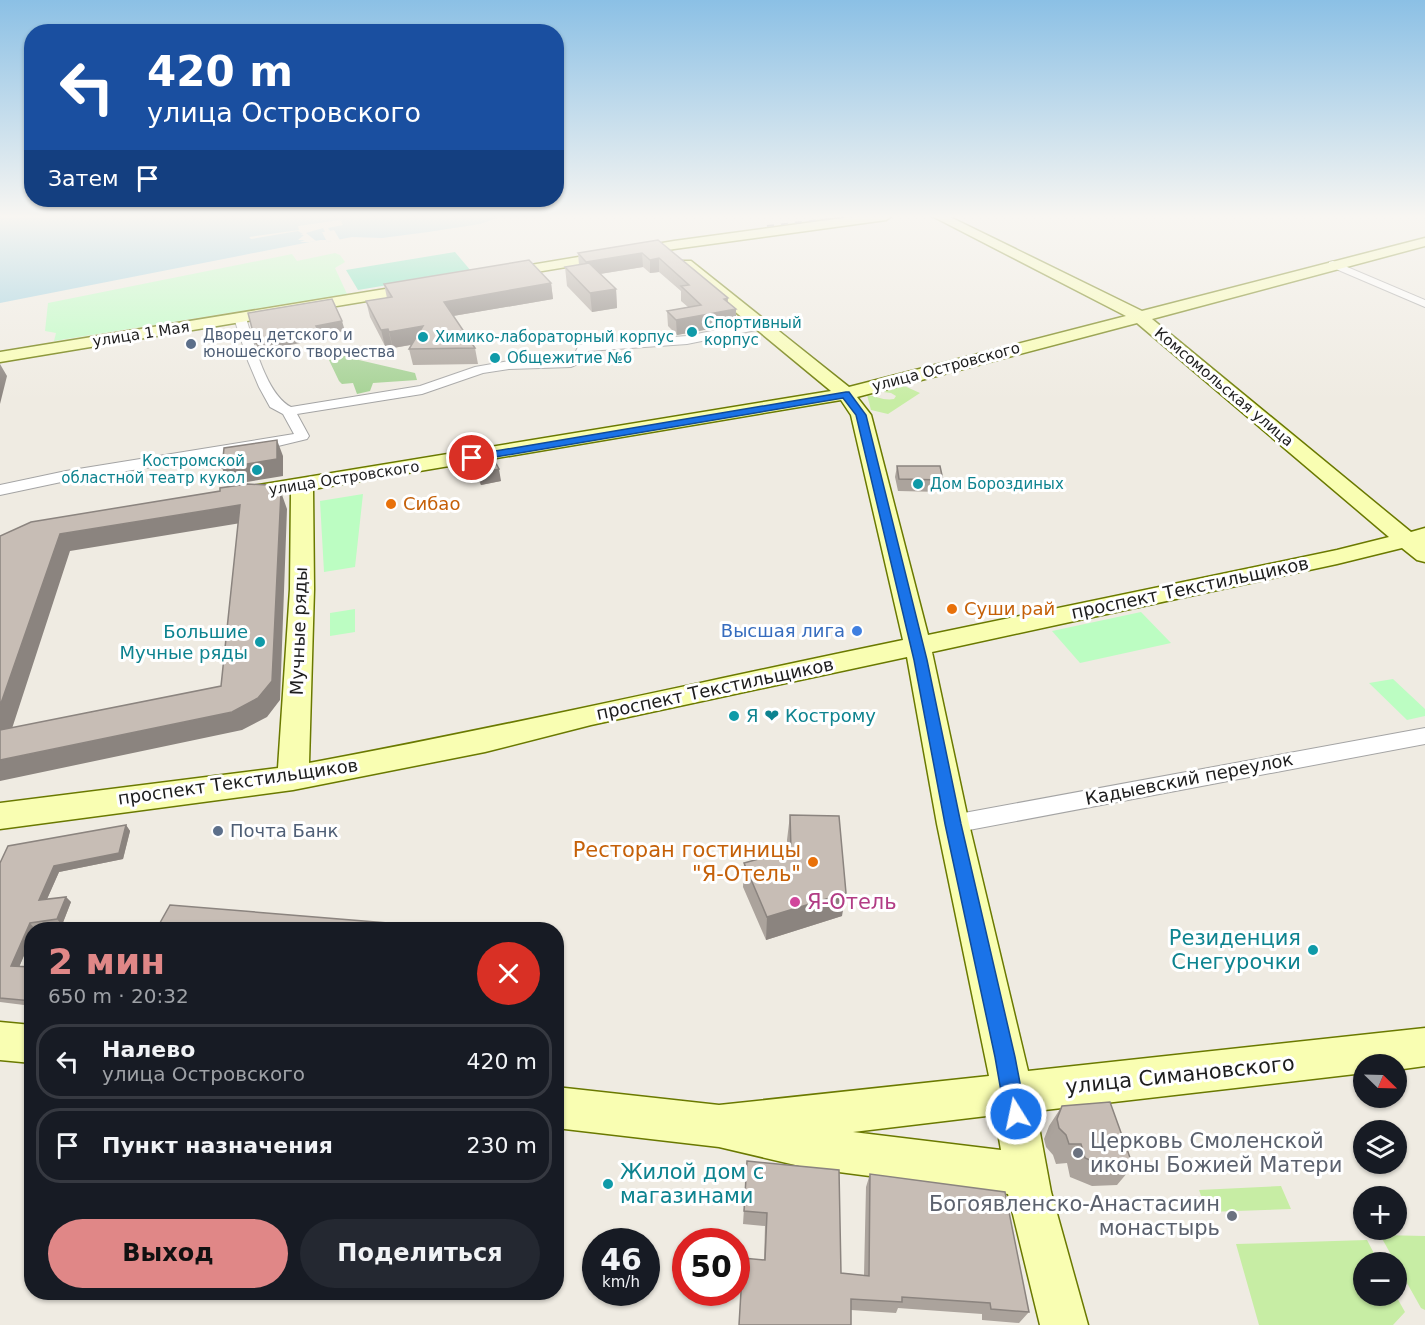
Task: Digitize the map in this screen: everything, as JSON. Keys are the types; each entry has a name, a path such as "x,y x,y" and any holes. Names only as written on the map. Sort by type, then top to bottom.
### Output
{"street":[{"path":"702,278 846,394 861,415 916,646 1012,1094 1026,1175 1064,1325"},
{"name":"Комсомольская улица","path":"1062,278 1139,316 1415,537 1425,555"},
{"name":"улица Островского","path":"217,498 846,394 1281,278"},
{"path":"1364,278 1425,304"},
{"name":"улица 1 Мая","path":"0,357 438,285"},
{"path":"0,490 66,476 278,442 302,435 289,411 275,404 254,361 240,318"},
{"path":"289,411 422,390 490,368 509,365 571,363 578,360 583,348 687,340 761,325"},
{"name":"Мучные ряды","path":"293,778 302,589 302,485"},
{"name":"проспект Текстильщиков","path":"0,816 293,778 485,741 602,712 1337,556 1415,537"},
{"name":"Кадыевский переулок","path":"953,824 1425,736"},
{"path":"0,1041 24,1043"},
{"name":"улица Симановского","path":"720,1126 1425,1047"},
{"name":"улица Симановского","path":"564,1108 720,1126 808,1146 1026,1175"}],"green space":[{"path":"173,278 340,278 347,294 54,341 56,333 45,331 48,303"},
{"path":"351,278 430,278 358,290"},
{"path":"542,332 582,333 579,343 536,342"},
{"path":"354,353 359,360 415,373 417,380 373,383 370,391 357,394 353,383 342,384 339,381 328,358"},
{"path":"900,384 920,393 888,414 871,410 867,395 894,399 896,396 891,393 876,391"},
{"path":"363,494 355,567 324,572 320,501"},
{"path":"355,609 355,632 330,636 330,613"},
{"path":"1141,612 1171,643 1080,663 1052,631"},
{"path":"1393,679 1425,709 1425,716 1407,720 1369,683"},
{"path":"1281,1186 1291,1209 1207,1212 1199,1190"},
{"path":"1407,1236 1425,1236 1425,1310 1421,1308 1407,1283 1407,1252 1390,1252 1383,1240 1407,1240"},
{"path":"1367,1240 1373,1252 1353,1252 1353,1306 1402,1306 1405,1312 1393,1325 1259,1325 1236,1244"}],"water":[{"path":"0,278 128,278 0,303"}],"building":[{"path":"421,278 546,278 551,283 444,302 475,348 409,349 423,326 389,332 388,329 381,330 366,301 392,297 384,284"},
{"path":"575,278 604,278 616,289 590,293"},
{"path":"681,278 704,278 728,298 724,299 736,309 676,320 667,311 701,305 681,286 689,285"},
{"path":"332,299 342,321 316,326 318,329 282,336 283,339 256,344 248,313"},
{"path":"277,440 277,459 222,468 224,448"},
{"path":"492,456 499,469 478,474 472,460"},
{"path":"897,466 940,466 943,480 899,479"},
{"path":"247,484 269,485 281,492 272,681 258,698 232,712 0,760 0,730 221,686 240,505 60,534 0,706 0,536 31,522 220,491 220,488"},
{"name":"Я-Отель","path":"790,815 839,816 846,893 767,917 744,863 791,850"},
{"path":"126,825 119,853 54,866 39,900 66,897 57,919 24,922 24,937 11,966 24,967 24,1000 0,998 0,863 8,846"},
{"path":"170,905 376,922 160,922"},
{"path":"1110,1102 1133,1166 1108,1168 1085,1158 1081,1144 1069,1144 1066,1135 1059,1128 1057,1119 1062,1106"},
{"path":"747,1161 839,1170 841,1273 869,1276 870,1174 1005,1192 1029,1312 991,1309 990,1303 902,1297 902,1302 851,1299 851,1325 739,1325 740,1306 750,1306 750,1259 765,1260 767,1213 744,1211"}],"place":[{"name":"Спортивный корпус","path":"692,332"},
{"name":"Химико-лабораторный корпус","path":"423,337"},
{"name":"Дворец детского и юношеского творчества","path":"191,344"},
{"name":"Общежитие №6","path":"495,358"},
{"name":"Костромской областной театр кукол","path":"257,470"},
{"name":"Дом Бороздиных","path":"918,484"},
{"name":"Сибао","path":"391,504"},
{"name":"Суши рай","path":"952,609"},
{"name":"Высшая лига","path":"857,631"},
{"name":"Большие Мучные ряды","path":"260,642"},
{"name":"Я ❤ Кострому","path":"734,716"},
{"name":"Почта Банк","path":"218,831"},
{"name":"Ресторан гостиницы \"Я-Отель\"","path":"813,862"},
{"name":"Я-Отель","path":"795,902"},
{"name":"Резиденция Снегурочки","path":"1313,950"},
{"name":"Церковь Смоленской иконы Божией Матери","path":"1078,1153"},
{"name":"Жилой дом с магазинами","path":"608,1184"},
{"name":"Богоявленско-Анастасиин монастырь","path":"1232,1216"}],"route":[{"path":"472,458 846,394 861,415 921,660 953,824 1016,1114"}]}
